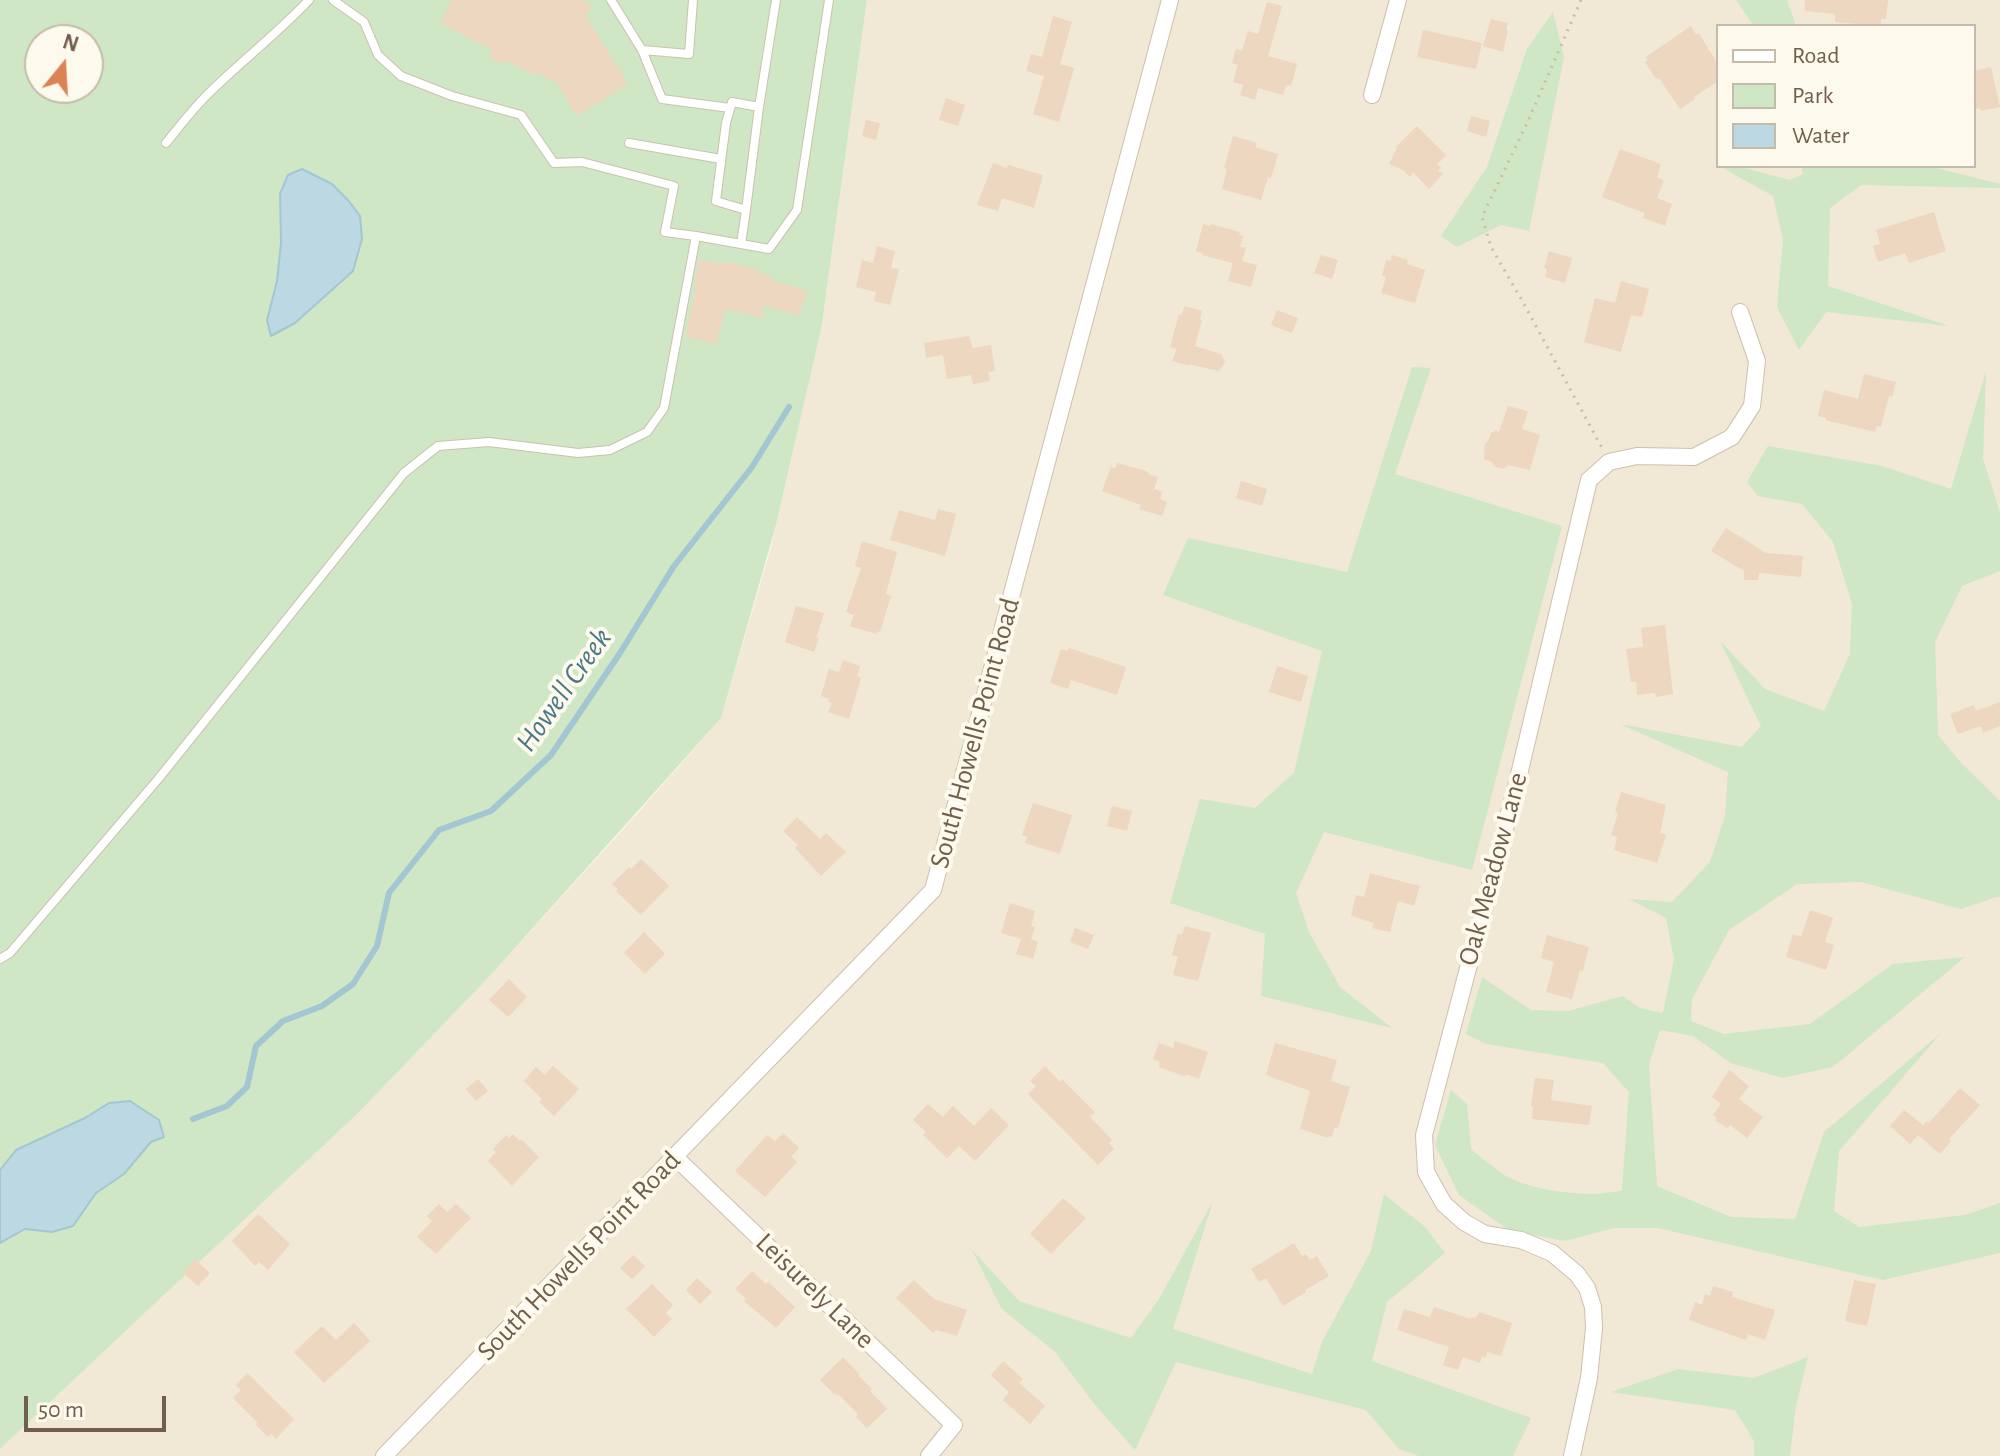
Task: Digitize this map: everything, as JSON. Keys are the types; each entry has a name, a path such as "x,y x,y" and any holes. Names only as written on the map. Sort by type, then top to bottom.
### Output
{"street":[{"name":"South Howells Point Road","path":"384,1456 933,890 1170,0"},
{"path":"1372,95 1398,0"},
{"path":"1609,462 1637,456 1694,457 1732,437 1752,406 1757,361 1740,312"},
{"name":"Oak Meadow Lane","path":"1572,1456 1589,1378 1594,1328 1593,1307 1587,1288 1577,1274 1552,1253 1521,1240 1485,1234 1464,1222 1444,1204 1426,1172 1424,1135 1517,783 1589,480 1609,462"},
{"name":"Leisurely Lane","path":"675,1157 954,1425 929,1456"}],"lane":[{"path":"166,143 204,97 309,0"},
{"path":"333,0 364,22 378,55 401,76 452,96 521,115 554,163 582,162 674,186 665,232 769,249 797,210 829,0"},
{"path":"611,0 642,50 662,99 730,108"},
{"path":"642,50 689,54 693,0"},
{"path":"741,244 776,0"},
{"path":"746,210 716,201 721,159 732,102 759,107"},
{"path":"629,143 721,159"},
{"path":"0,959 10,953 159,778 404,473 438,446 489,442 578,453 610,450 647,432 664,408 696,236"}],"path":[{"path":"1581,0 1482,217 1491,247 1609,462"}],"shaded area":[{"path":"867,0 2000,0 2000,1456 0,1456 0,1449 357,1114 488,978 721,718 771,548 821,330"}],"green space":[{"path":"0,0 867,0 821,330 776,525 721,718 488,978 357,1114 0,1449"},
{"path":"1736,0 1787,0 1795,24 1753,24"},
{"path":"1553,12 1564,57 1529,231 1501,225 1457,247 1441,236 1487,167 1527,49"},
{"path":"1723,168 1745,168 1790,180 1803,174 1802,168 1936,168 2000,184 2000,188 1861,185 1830,208 1828,286 1949,326 1826,312 1799,350 1777,307 1783,239 1773,196"},
{"path":"1412,367 1431,368 1395,474 1562,526 1472,870 1324,832 1296,893 1309,932 1340,987 1392,1028 1261,996 1265,934 1170,903 1200,799 1255,808 1294,773 1322,651 1163,595 1188,538 1347,572"},
{"path":"1986,371 1983,459 2000,512 2000,571 1962,586 1935,642 1938,735 1961,763 2000,801 2000,897 1961,909 1861,882 1797,884 1729,930 1692,999 1691,1021 1724,1034 1810,1024 1893,964 1965,957 1833,1067 1782,1078 1731,1063 1693,1036 1660,1030 1649,1064 1657,1186 1731,1217 1795,1219 1824,1132 1941,1033 1839,1151 1834,1211 1859,1227 1965,1215 2000,1203 2000,1253 1883,1280 1658,1228 1614,1228 1565,1241 1510,1231 1459,1195 1435,1145 1451,1090 1467,1104 1471,1149 1506,1176 1531,1186 1596,1194 1622,1190 1629,1092 1603,1063 1486,1044 1466,1034 1482,977 1531,1010 1568,1011 1623,996 1640,1008 1663,1013 1674,959 1666,918 1629,899 1672,902 1710,862 1725,816 1728,772 1620,724 1742,747 1761,726 1720,641 1765,689 1824,711 1850,654 1852,604 1833,542 1802,504 1758,496 1747,482 1768,446 1882,466 1951,489"},
{"path":"1384,1194 1426,1228 1445,1253 1387,1302 1372,1361 1531,1418 1513,1456 1419,1456 1399,1449 1366,1410 1176,1362 1135,1450 1055,1352 1001,1308 972,1250 1019,1301 1131,1338 1159,1299 1213,1201 1173,1329 1312,1374 1322,1342 1371,1251"},
{"path":"1808,1357 1796,1406 1790,1456 1754,1456 1754,1441 1735,1410 1611,1392 1678,1369 1754,1378"}],"water":[{"path":"302,169 332,184 348,200 360,216 362,239 353,271 295,323 271,336 267,320 277,281 281,243 280,194 288,175"},
{"path":"130,1101 159,1120 164,1137 151,1142 124,1174 96,1193 73,1226 52,1232 25,1229 0,1243 0,1170 16,1150 85,1118 109,1103"}],"building":[{"path":"452,0 582,0 592,5 586,16 628,84 576,116 557,83 535,72 533,75 506,60 504,65 489,57 493,50 440,23"},
{"path":"1805,0 1888,0 1886,19 1881,19 1881,24 1835,22 1835,14 1805,11"},
{"path":"1267,2 1282,6 1268,56 1297,64 1291,86 1286,85 1283,95 1258,88 1255,100 1240,95 1243,85 1233,82 1238,65 1232,63 1236,49 1242,51 1248,31 1258,34"},
{"path":"1053,16 1072,22 1060,64 1074,68 1059,122 1033,114 1044,76 1026,71 1031,54 1042,57"},
{"path":"1491,19 1508,23 1503,52 1483,46"},
{"path":"1691,26 1696,35 1699,33 1716,62 1716,82 1680,109 1659,78 1656,79 1645,62 1648,60 1646,57"},
{"path":"1423,30 1482,43 1476,69 1417,57"},
{"path":"1991,67 2000,107 1981,111 1976,109 1976,71"},
{"path":"946,98 965,105 958,126 939,120"},
{"path":"1471,116 1490,121 1486,137 1467,131"},
{"path":"866,120 880,123 876,140 862,136"},
{"path":"1417,126 1446,155 1437,164 1441,167 1438,171 1443,174 1429,189 1413,172 1410,177 1389,164 1396,147"},
{"path":"1233,136 1257,143 1255,147 1278,154 1261,200 1222,189"},
{"path":"1620,149 1661,164 1657,177 1664,180 1657,198 1672,204 1665,226 1643,218 1645,213 1602,197"},
{"path":"993,163 1043,175 1034,208 1002,198 998,211 977,205"},
{"path":"1934,212 1946,251 1909,263 1905,253 1878,262 1873,246 1880,244 1876,230"},
{"path":"1203,224 1240,232 1239,235 1243,236 1240,247 1246,248 1242,261 1257,265 1251,287 1228,281 1233,263 1196,251"},
{"path":"877,246 895,251 891,268 899,269 890,305 874,301 876,292 856,287 862,260 873,263"},
{"path":"1549,251 1572,258 1565,283 1545,277"},
{"path":"1321,255 1338,260 1332,279 1314,273"},
{"path":"1392,255 1425,270 1415,303 1381,293 1386,277 1382,276 1386,260 1391,261"},
{"path":"699,260 722,264 723,261 760,270 759,273 773,276 772,280 807,291 799,316 765,305 762,318 725,309 716,344 685,337"},
{"path":"1621,281 1649,289 1642,317 1631,315 1621,352 1584,342 1595,298 1615,303"},
{"path":"1185,306 1202,311 1195,346 1221,354 1225,361 1218,371 1172,361 1177,349 1170,347 1179,314"},
{"path":"1277,310 1298,318 1292,333 1271,325"},
{"path":"969,336 973,348 991,345 995,371 988,372 990,381 973,384 971,375 947,379 943,355 926,358 924,343"},
{"path":"1864,374 1896,382 1881,427 1877,426 1875,432 1818,416 1824,390 1858,399"},
{"path":"1508,406 1528,411 1522,429 1540,435 1530,470 1508,465 1503,469 1484,459 1485,444 1492,432 1499,432"},
{"path":"1117,463 1158,477 1154,489 1162,492 1160,499 1167,502 1162,516 1102,491 1111,467 1115,468"},
{"path":"1241,481 1267,489 1262,506 1236,498"},
{"path":"938,509 956,514 945,556 890,540 899,510 935,520"},
{"path":"1726,528 1766,553 1803,556 1801,577 1759,573 1758,580 1744,580 1744,571 1711,551"},
{"path":"862,541 897,552 886,594 891,596 880,632 876,634 850,626 854,615 846,612 861,568 855,566"},
{"path":"796,606 824,613 814,652 785,642"},
{"path":"1665,625 1673,694 1656,697 1655,693 1637,695 1636,682 1631,682 1626,649 1643,647 1641,628"},
{"path":"1069,648 1126,667 1117,695 1071,680 1068,689 1050,683 1061,649 1067,651"},
{"path":"843,660 860,666 857,676 861,678 849,719 828,712 832,703 821,696 829,669 839,672"},
{"path":"1277,666 1308,676 1301,702 1269,692"},
{"path":"2000,702 2000,726 1983,733 1981,726 1958,734 1950,714 1974,705 1976,711"},
{"path":"1621,792 1666,805 1660,833 1666,835 1657,863 1614,850 1617,837 1611,835"},
{"path":"1033,803 1072,815 1060,854 1025,843 1027,837 1022,835"},
{"path":"1112,806 1132,811 1127,831 1107,826"},
{"path":"797,817 820,839 826,833 846,852 821,876 795,848 798,845 783,831"},
{"path":"641,859 669,886 641,915 612,884"},
{"path":"1370,873 1420,886 1414,906 1398,901 1390,932 1372,928 1374,923 1351,916 1356,895 1364,897"},
{"path":"1010,903 1035,911 1031,939 1038,942 1033,959 1016,954 1021,939 1001,933"},
{"path":"1810,910 1833,918 1825,942 1834,945 1826,970 1786,957 1793,934 1801,937"},
{"path":"1185,926 1211,933 1198,981 1173,975 1178,956 1172,955 1178,934 1182,935"},
{"path":"1075,928 1094,935 1088,949 1070,942"},
{"path":"644,932 665,954 645,974 624,953"},
{"path":"1547,935 1589,947 1572,999 1546,992 1554,962 1541,958"},
{"path":"509,979 527,997 508,1017 489,1000"},
{"path":"1175,1041 1208,1052 1199,1079 1159,1067 1160,1062 1153,1059 1159,1043 1173,1048"},
{"path":"1275,1043 1337,1060 1331,1081 1350,1087 1338,1128 1335,1127 1332,1137 1300,1129 1310,1091 1266,1075"},
{"path":"553,1066 579,1089 554,1116 524,1081 536,1067 545,1075"},
{"path":"1045,1066 1095,1112 1090,1117 1112,1140 1109,1143 1114,1149 1098,1165 1028,1094 1036,1086 1030,1081"},
{"path":"1729,1070 1749,1086 1739,1099 1763,1117 1747,1138 1730,1125 1727,1128 1715,1120 1717,1118 1713,1115 1721,1104 1712,1097"},
{"path":"1535,1078 1554,1080 1551,1100 1592,1106 1589,1125 1532,1119"},
{"path":"478,1079 488,1091 476,1101 466,1089"},
{"path":"1960,1088 1980,1105 1949,1139 1951,1141 1940,1154 1918,1135 1910,1144 1890,1126 1904,1110 1923,1125 1927,1121 1929,1123"},
{"path":"928,1104 943,1117 953,1106 974,1126 991,1108 1009,1125 975,1161 959,1146 947,1158 923,1135 926,1132 913,1120"},
{"path":"783,1133 799,1148 791,1157 797,1162 765,1197 735,1171 767,1135 775,1141"},
{"path":"513,1134 539,1157 512,1186 488,1161 496,1152 493,1149 506,1135 509,1138"},
{"path":"1063,1198 1086,1218 1051,1254 1030,1234"},
{"path":"439,1204 447,1212 456,1204 471,1218 436,1254 417,1237 432,1221 427,1216"},
{"path":"258,1214 290,1244 268,1270 259,1262 255,1266 232,1241"},
{"path":"1294,1243 1302,1256 1306,1254 1310,1260 1317,1256 1329,1276 1283,1306 1266,1278 1259,1282 1251,1269"},
{"path":"633,1255 645,1266 632,1279 620,1268"},
{"path":"195,1259 210,1273 198,1286 183,1273"},
{"path":"752,1271 795,1307 776,1328 744,1301 746,1299 735,1289"},
{"path":"697,1278 712,1292 700,1304 686,1290"},
{"path":"914,1280 934,1299 967,1310 957,1336 936,1330 933,1333 896,1298"},
{"path":"1854,1280 1876,1284 1867,1326 1845,1321"},
{"path":"652,1284 673,1305 666,1313 672,1319 654,1337 626,1309"},
{"path":"1713,1286 1733,1292 1732,1297 1775,1310 1765,1340 1748,1334 1746,1340 1689,1320 1695,1302 1702,1305 1705,1294 1710,1296"},
{"path":"1434,1307 1471,1319 1476,1318 1479,1312 1512,1323 1501,1356 1487,1352 1480,1363 1463,1357 1458,1370 1443,1365 1449,1347 1397,1330 1404,1309 1430,1317"},
{"path":"354,1323 370,1341 324,1383 294,1352 322,1326 336,1340"},
{"path":"843,1357 887,1409 867,1428 856,1417 858,1414 820,1380"},
{"path":"1003,1361 1023,1379 1019,1383 1045,1406 1030,1424 1003,1400 1009,1392 991,1375"},
{"path":"247,1373 294,1419 276,1439 271,1434 268,1437 233,1398 241,1390 236,1385"}],"waterway":[{"name":"Howell Creek","path":"193,1119 227,1106 247,1087 256,1046 283,1021 322,1006 353,984 377,946 389,893 439,830 491,811 551,755 674,566 752,467 789,407"}]}
